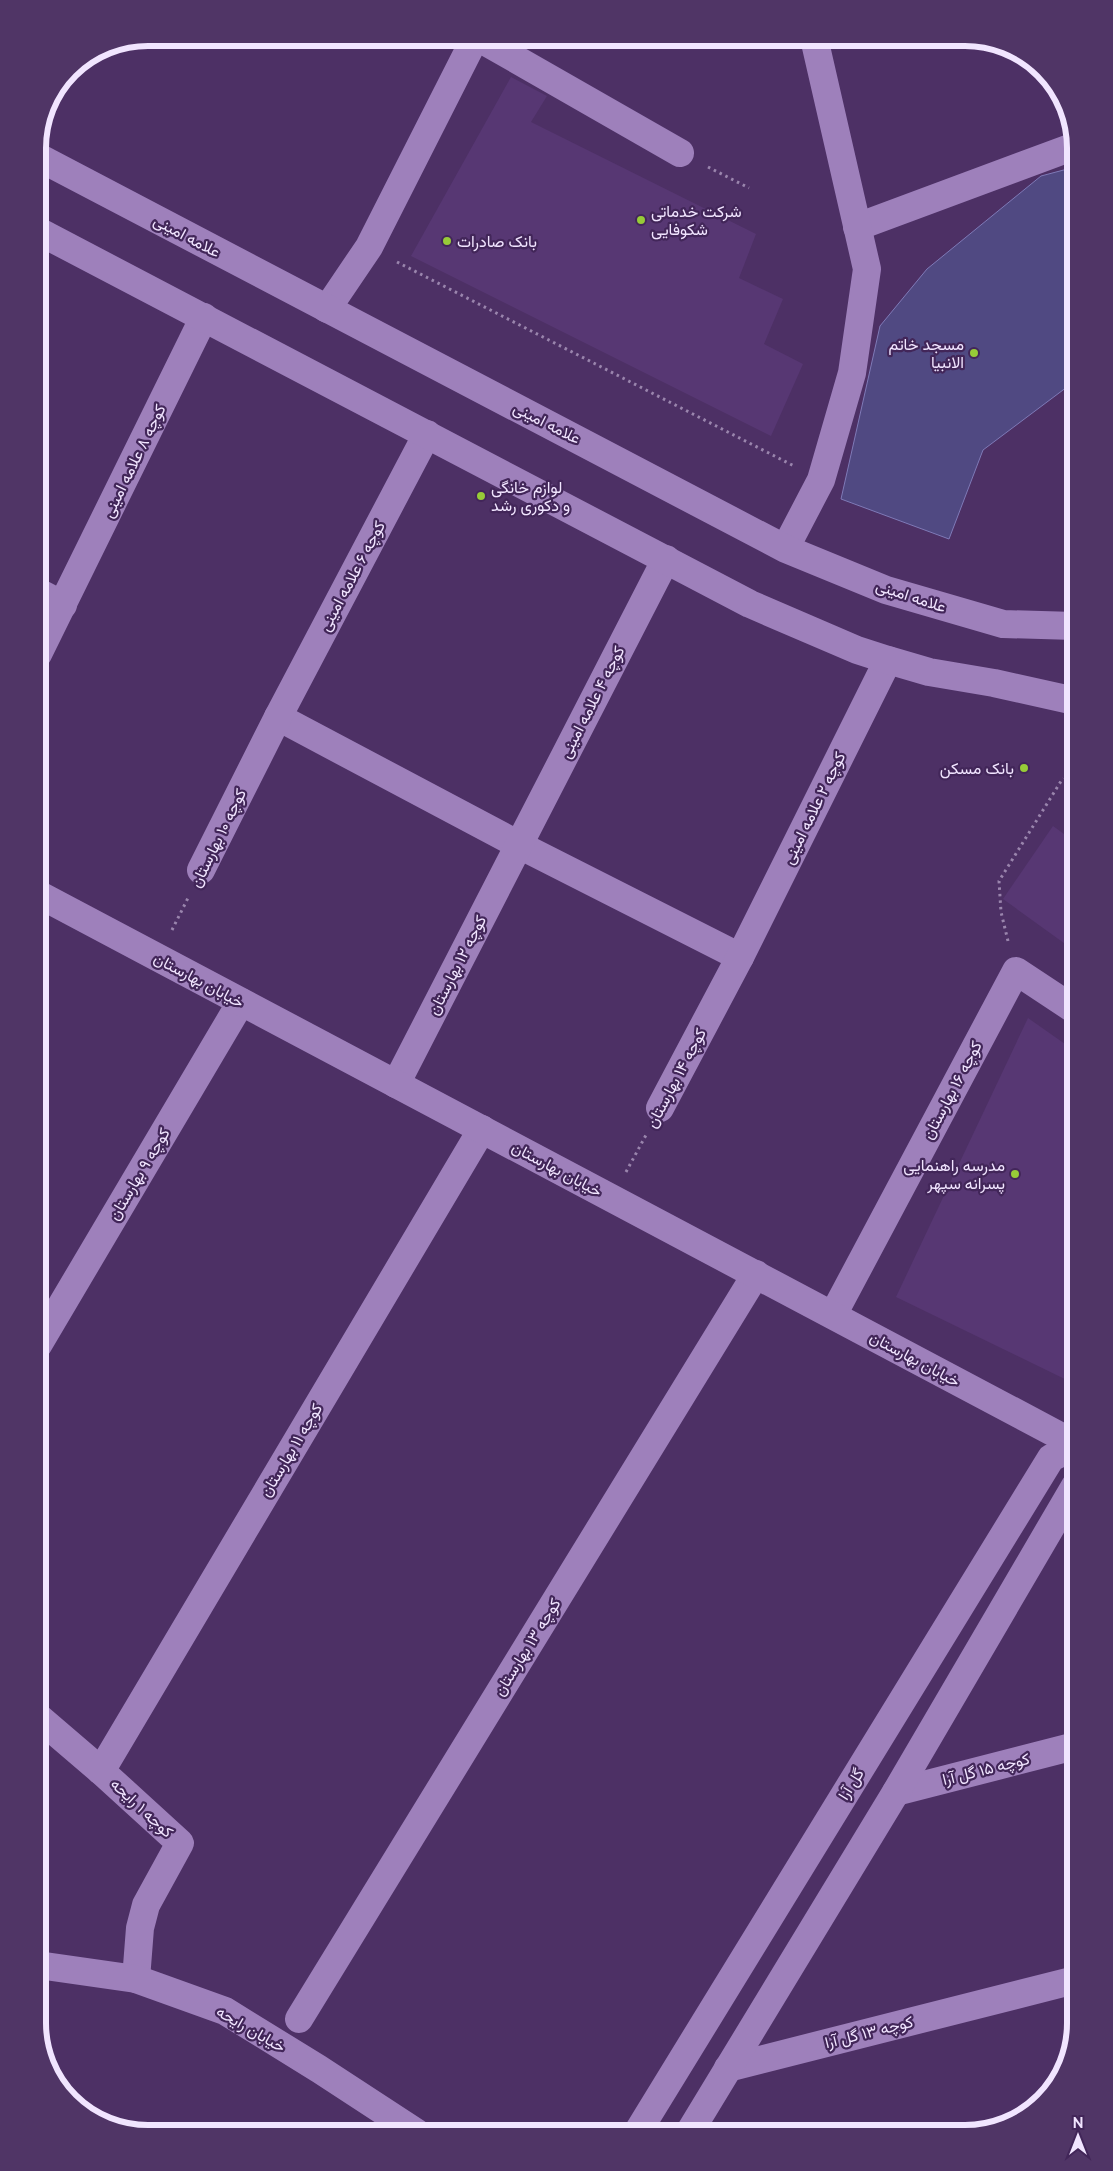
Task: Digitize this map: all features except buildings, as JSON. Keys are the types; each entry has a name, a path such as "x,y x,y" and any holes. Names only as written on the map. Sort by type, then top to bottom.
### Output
{"street":[{"path":"327,309 368,247 473,46"},
{"path":"491,46 680,153"},
{"path":"786,547 821,480 852,373 867,269 816,46"},
{"path":"857,227 1067,149"},
{"name":"علامه امینی","path":"46,161 786,547 886,590 1003,624 1067,626"},
{"path":"46,235 750,604 857,650 888,660 929,672 994,683 1067,700"},
{"name":"کوچه ۸ علامه امینی","path":"46,638 204,317"},
{"name":"کوچه ۶ علامه امینی","path":"278,717 427,434"},
{"name":"کوچه ۴ علامه امینی","path":"519,845 666,559"},
{"path":"46,596 63,605"},
{"name":"کوچه ۲ علامه امینی","path":"740,956 888,660"},
{"path":"278,717 519,845 740,956"},
{"name":"کوچه ۱۰ بهارستان","path":"201,870 278,717"},
{"name":"کوچه ۱۲ بهارستان","path":"396,1084 519,845"},
{"name":"خیابان بهارستان","path":"46,898 1067,1440"},
{"name":"کوچه ۱۴ بهارستان","path":"660,1108 740,956"},
{"path":"1016,971 1067,1004"},
{"name":"کوچه ۱۶ بهارستان","path":"833,1315 1016,971"},
{"name":"کوچه ۹ بهارستان","path":"46,1331 241,1002"},
{"name":"کوچه ۱۱ بهارستان","path":"101,1771 482,1129"},
{"name":"کوچه ۱۳ بهارستان","path":"299,2019 756,1274"},
{"name":"گل آرا","path":"641,2125 1052,1458 1067,1450"},
{"path":"694,2125 896,1792 1067,1501"},
{"name":"کوچه ۱ رایحه","path":"46,1724 101,1771 180,1844 146,1905 140,1928 136,1979"},
{"name":"کوچه ۱۵ گل آرا","path":"896,1792 1067,1748"},
{"name":"خیابان رایحه","path":"46,1966 136,1979 225,2011 319,2069 404,2125"},
{"name":"کوچه ۱۳ گل آرا","path":"728,2068 1067,1982"}],"path":[{"path":"680,153 750,188"},
{"path":"368,247 821,480"},
{"path":"1016,971 1001,912 999,882 1064,778"},
{"name":"کوچه ۱۰ بهارستان","path":"158,958 201,870"},
{"name":"کوچه ۱۴ بهارستان","path":"612,1198 660,1108"}],"shaded area":[{"path":"511,77 547,96 531,122 756,234 739,278 783,299 764,344 803,364 771,436 411,256"},
{"path":"1053,826 1067,836 1067,945 1003,899"},
{"name":"مدرسه راهنمایی پسرانه سپهر","path":"1028,1018 1067,1045 1067,1380 896,1297"}],"place":[{"name":"شرکت خدماتی شکوفایی","path":"641,220"},
{"name":"بانک صادرات","path":"447,241"},
{"name":"مسجد خاتم الانبیا","path":"974,353"},
{"name":"لوازم خانگی و دکوری رشد","path":"481,496"},
{"name":"بانک مسکن","path":"1024,768"},
{"name":"مدرسه راهنمایی پسرانه سپهر","path":"1015,1174"}]}
